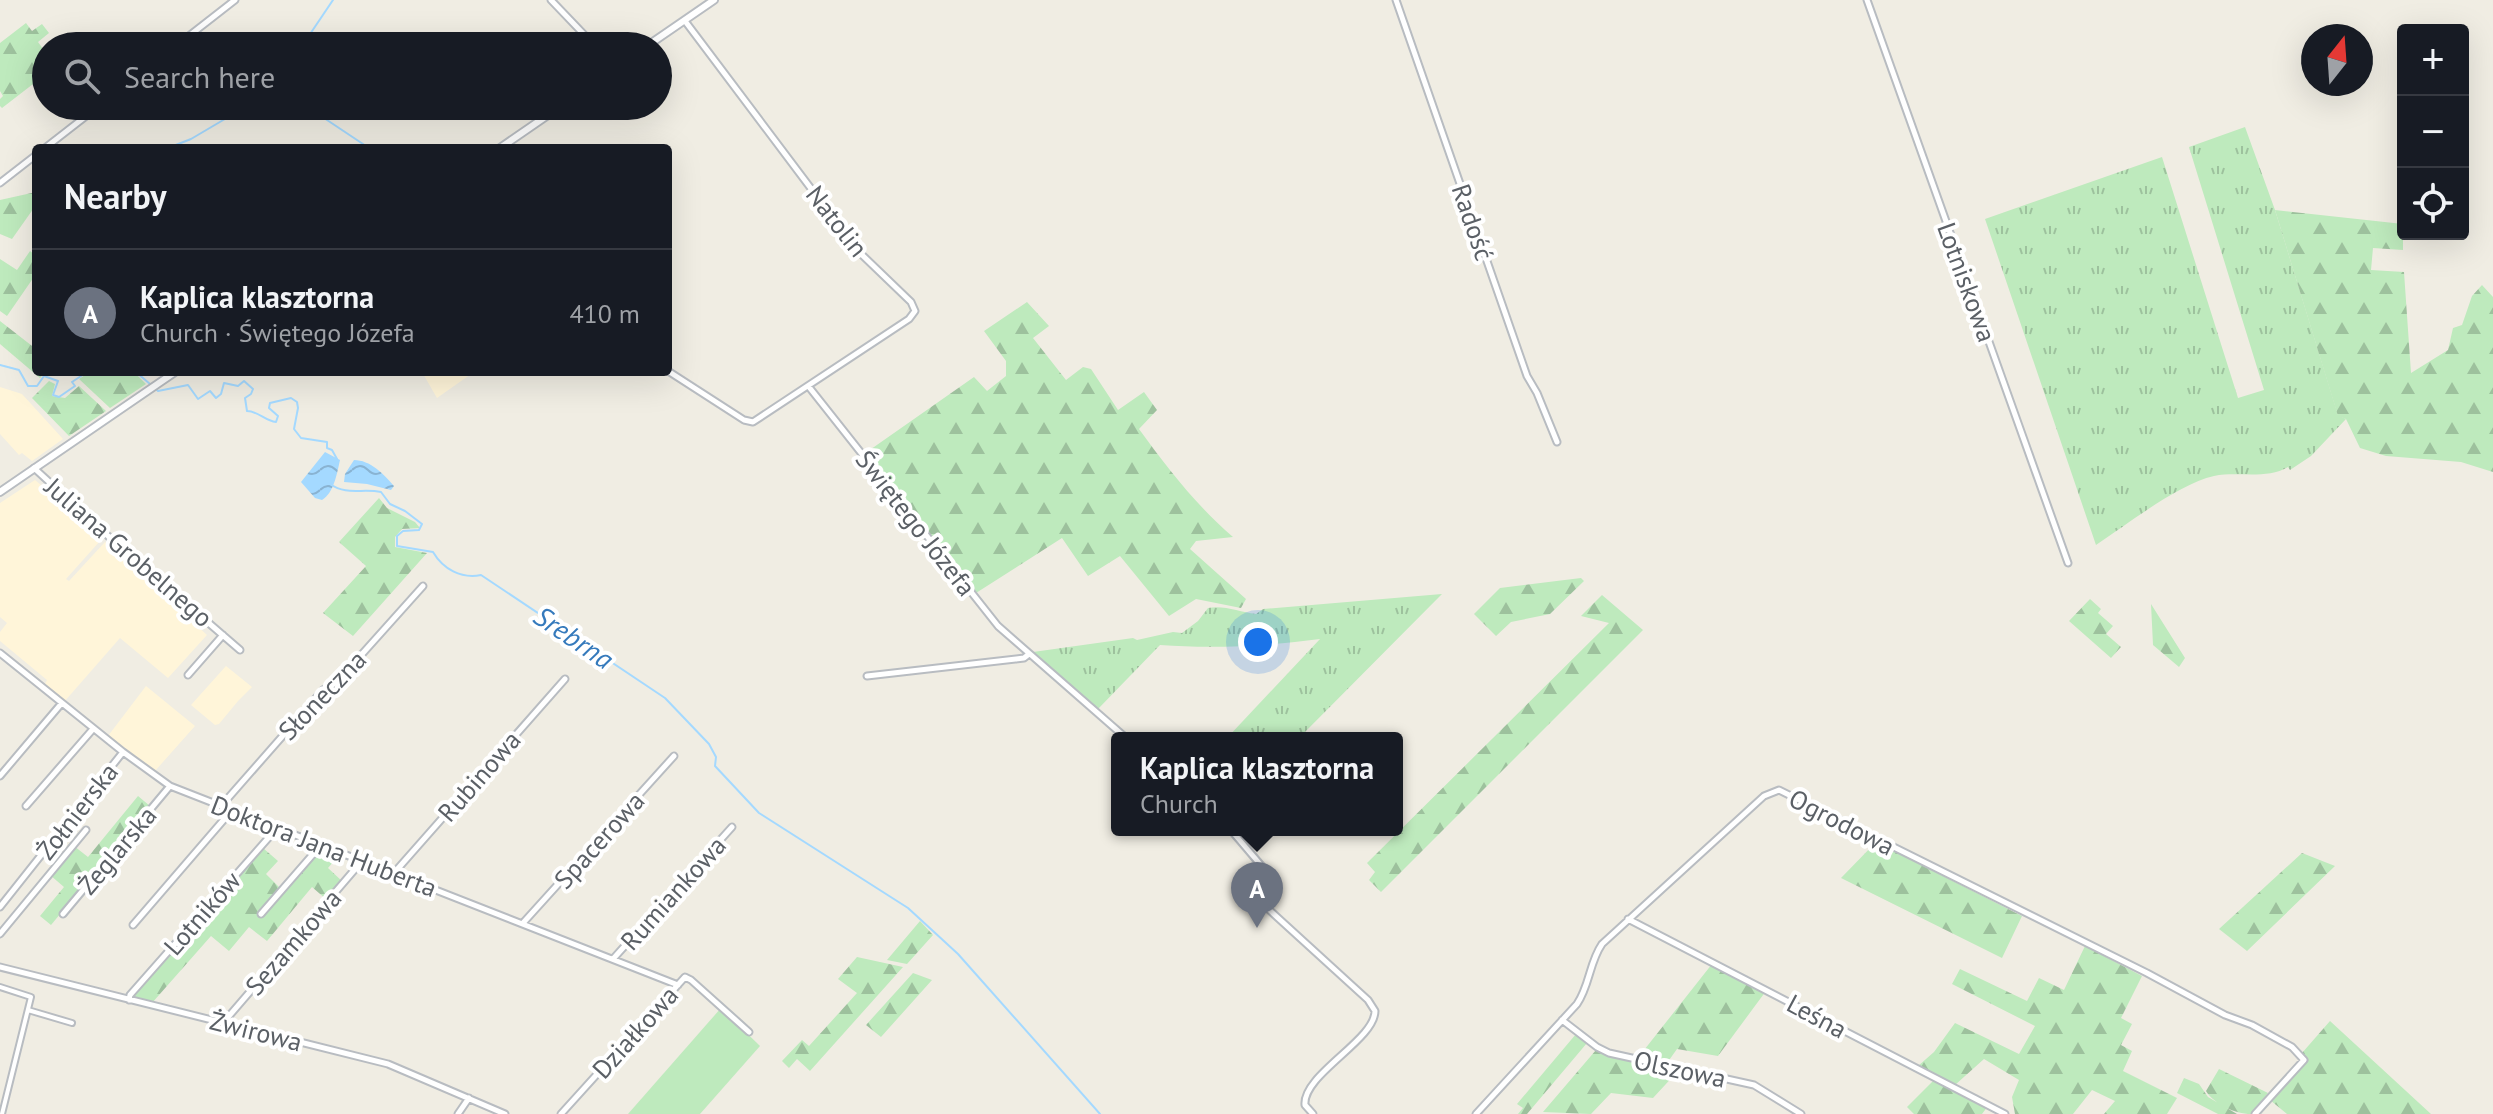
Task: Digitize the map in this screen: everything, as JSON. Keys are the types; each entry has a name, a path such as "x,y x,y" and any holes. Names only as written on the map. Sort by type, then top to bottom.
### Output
{"street":[{"path":"194,32 235,0"},
{"path":"551,0 582,32"},
{"path":"668,32 714,0"},
{"name":"Radość","path":"1396,0 1527,376 1557,442"},
{"name":"Lotniskowa","path":"1867,0 2068,563"},
{"name":"Natolin","path":"685,21 858,251 915,307 909,319 809,387"},
{"path":"50,144 81,120"},
{"path":"506,144 541,120"},
{"path":"0,183 32,158"},
{"path":"672,374 744,420 753,422 809,387"},
{"path":"0,492 169,376"},
{"name":"Świętego Józefa","path":"809,387 998,626 1119,732"},
{"name":"Juliana Grobelnego","path":"34,468 240,650"},
{"name":"Słoneczna","path":"222,805 323,690 337,682 423,586"},
{"name":"Juliana Grobelnego","path":"188,675 223,635"},
{"name":"Doktora Jana Huberta","path":"0,653 61,704 170,786 678,985"},
{"path":"867,676 1024,658 1029,654"},
{"name":"Rubinowa","path":"394,873 565,679"},
{"path":"0,776 61,704"},
{"path":"26,806 93,729"},
{"name":"Żołnierska","path":"0,907 123,752"},
{"name":"Spacerowa","path":"523,923 674,756"},
{"name":"Żeglarska","path":"63,914 170,786"},
{"name":"Ogrodowa","path":"1476,1114 1582,996 1596,953 1628,919 1764,796 1779,790 2292,1047 2304,1060 2255,1114"},
{"path":"133,925 233,809"},
{"name":"Lotników","path":"129,1000 130,995 278,827"},
{"name":"Rumiankowa","path":"613,959 732,827"},
{"path":"0,934 86,830"},
{"path":"1236,836 1265,870 1261,894 1265,906 1375,1008 1374,1021 1306,1095 1305,1105 1313,1114"},
{"path":"261,914 321,845"},
{"name":"Sezamkowa","path":"223,1023 362,861"},
{"name":"Leśna","path":"1628,919 2005,1114"},
{"name":"Żwirowa","path":"0,967 388,1064 505,1114"},
{"name":"Działkowa","path":"561,1114 685,977 749,1032"},
{"path":"0,987 31,997 2,1114"},
{"path":"28,1010 72,1023"},
{"name":"Olszowa","path":"1562,1020 1609,1053 1754,1085 1801,1114"},
{"path":"458,1114 469,1098"}],"shaded area":[{"path":"424,376 468,376 437,398"},
{"path":"0,387 22,394 63,439 32,461 22,453 19,455 0,434"},
{"path":"35,480 97,534 96,538 100,541 66,579 69,581 105,542 111,547 113,545 145,572 144,579 153,582 176,601 185,610 183,613 207,635 168,678 120,638 64,702 44,686 47,680 0,641 0,632 7,623 0,617 0,503"},
{"path":"226,666 252,687 215,725 191,705"},
{"path":"146,686 195,726 155,771 108,736"}],"green space":[{"path":"26,23 32,31 42,24 48,32 32,32 32,85 2,108 0,106 3,96 0,91 0,43"},
{"path":"2245,127 2275,210 2338,415 2346,419 2311,456 2290,470 2288,467 2271,473 2223,475 2200,480 2169,496 2096,545 1985,219 2162,157 2238,398 2264,390 2189,147"},
{"path":"32,193 32,211 12,239 0,234 0,200"},
{"path":"2275,210 2397,223 2397,240 2403,240 2403,250 2373,248 2371,270 2404,272 2411,373 2448,350 2453,328 2462,325 2472,296 2482,285 2493,297 2493,472 2461,462 2386,456 2360,448 2346,419 2338,416"},
{"path":"30,251 32,280 7,316 0,311 0,259 17,270"},
{"path":"1027,302 1049,326 1033,338 1066,380 1083,367 1091,369 1118,410 1144,392 1157,410 1139,429 1183,486 1233,537 1196,541 1190,549 1246,599 1241,608 1196,599 1169,616 1120,556 1088,576 1062,538 976,593 864,454 974,377 987,391 1006,376 1006,361 984,331"},
{"path":"0,321 32,346 32,371 0,344"},
{"path":"84,376 138,376 146,384 110,408 79,379"},
{"path":"49,381 55,384 52,396 65,398 79,386 106,411 69,436 32,398"},
{"path":"379,498 387,508 415,522 420,528 402,529 395,537 395,547 427,553 353,636 323,613 366,566 339,542"},
{"path":"1581,578 1584,581 1550,614 1511,622 1496,636 1474,614 1500,588"},
{"path":"1442,594 1305,732 1233,732 1320,639 1240,646 1160,645 1098,709 1033,652 1182,633 1198,621 1208,608 1256,614 1263,609"},
{"path":"1602,595 1643,630 1381,892 1369,880 1375,872 1367,863 1394,836 1403,836 1403,827 1609,623 1581,616"},
{"path":"2090,599 2101,609 2098,613 2113,626 2106,634 2121,647 2111,658 2069,621"},
{"path":"2151,604 2185,658 2179,667 2153,645"},
{"path":"138,796 150,806 51,925 40,916 64,887 50,875 74,846 88,857"},
{"path":"1876,842 2022,916 2002,958 1841,878"},
{"path":"263,848 278,861 266,874 280,888 258,913 262,917 324,848 340,854 328,868 343,882 327,900 312,887 267,941 249,927 229,951 211,936 152,1003 135,998 134,995"},
{"path":"2302,853 2335,866 2247,951 2219,929"},
{"path":"920,921 933,935 907,964 887,960"},
{"path":"2085,946 2142,976 2121,1018 2132,1024 2121,1045 2132,1051 2123,1071 2177,1098 2167,1114 2104,1114 2115,1101 2092,1090 2073,1114 2015,1114 2012,1097 2019,1080 1984,1059 1955,1085 1918,1066 1934,1052 1955,1023 2019,1054 2035,1026 1952,984 1960,969 2027,1001 2039,978 2064,990"},
{"path":"857,957 903,967 810,1071 797,1059 789,1068 782,1061 802,1040 809,1046 857,993 838,979"},
{"path":"1712,964 1766,991 1718,1056 1677,1049 1667,1063 1637,1059"},
{"path":"913,973 932,980 881,1037 866,1025"},
{"path":"721,1008 760,1046 700,1114 628,1114"},
{"path":"2330,1021 2431,1114 2287,1114 2270,1100 2306,1057 2302,1053"},
{"path":"1576,1034 1587,1043 1527,1114 1518,1114 1523,1108 1517,1104"},
{"path":"1596,1050 1638,1064 1678,1071 1653,1098 1611,1093 1591,1114 1543,1112"},
{"path":"2219,1069 2268,1093 2251,1114 2226,1107 2206,1091"},
{"path":"2184,1078 2199,1084 2208,1097 2237,1114 2218,1114 2177,1093"},
{"path":"1935,1079 1988,1106 1982,1114 1914,1114 1907,1107"}],"water":[{"path":"325,452 340,460 332,488 322,500 315,498 301,482"},
{"path":"354,460 371,465 394,486 391,490 344,482 345,474"}],"waterway":[{"path":"311,32 333,0"},
{"path":"178,144 223,120"},
{"path":"327,120 363,144"},
{"name":"Srebrna","path":"0,365 19,370 28,386 37,386 44,376"},
{"name":"Srebrna","path":"44,376 58,381 53,395 59,397 75,386 72,382 81,376"},
{"name":"Srebrna","path":"141,376 150,384"},
{"name":"Srebrna","path":"155,388 158,391 188,385 198,399 210,391 216,398 221,394 224,383 238,386 244,381 253,389 245,398 247,411 276,422 278,416 269,408 270,403 291,398 297,402 298,408 294,429 301,438 327,442 327,448 337,459"},
{"name":"Srebrna","path":"330,484 349,491 381,492 390,504 422,524 419,530 403,531 397,536 397,546 433,552 453,571 481,575 665,698 709,744 716,757 715,766 759,813 908,908 958,954 1100,1114"}],"place":[{"name":"Kaplica klasztorna","path":"1257,928"}]}
